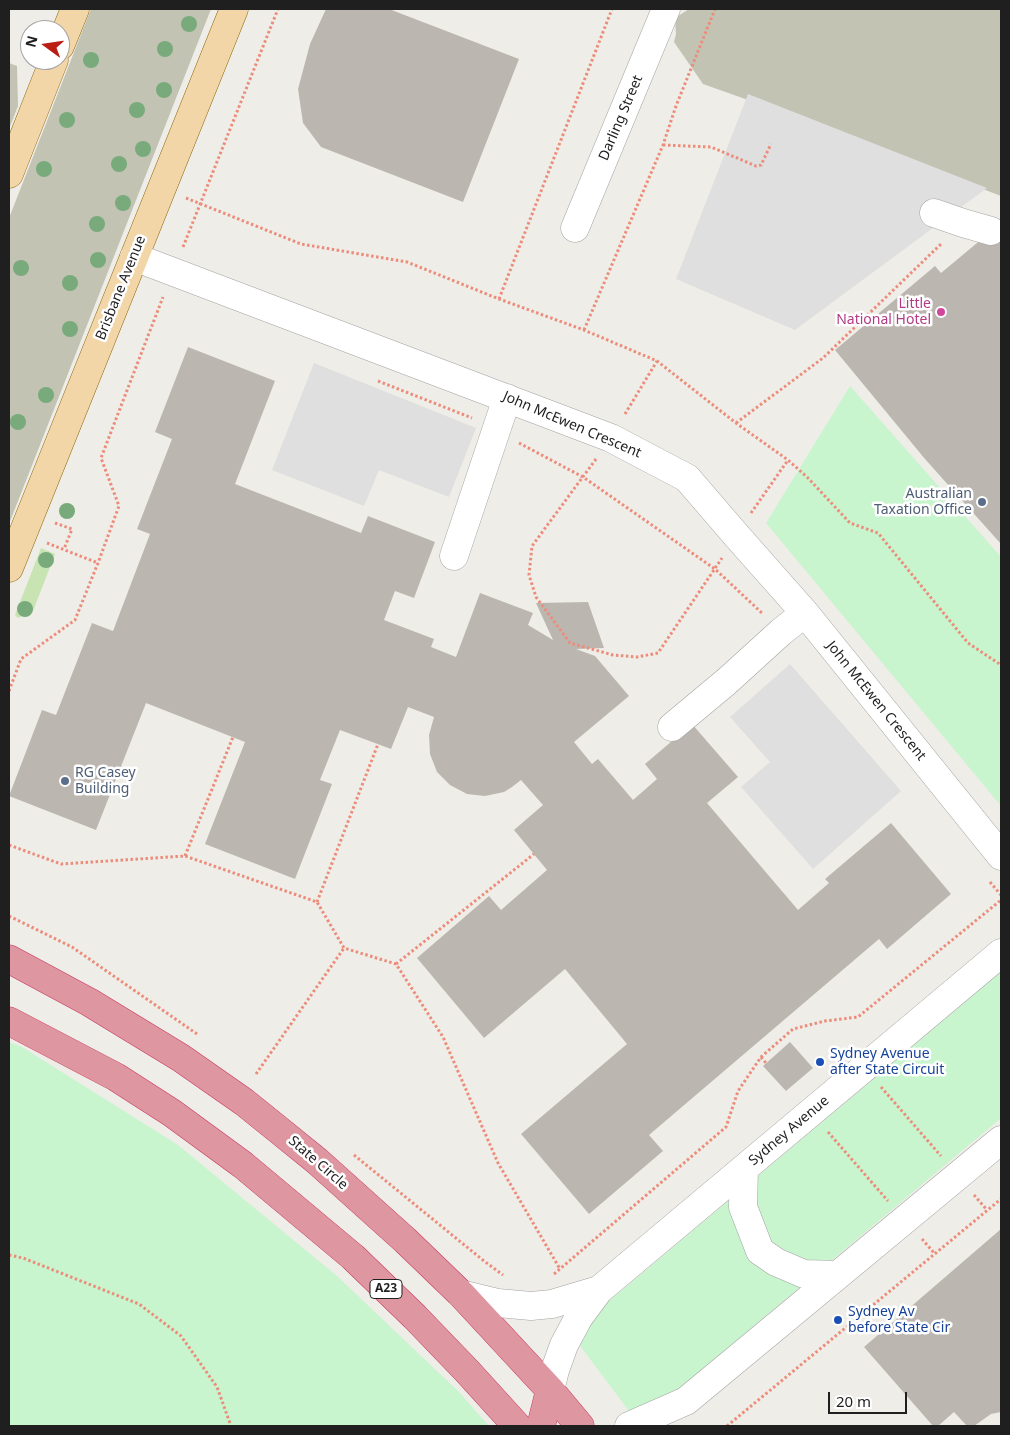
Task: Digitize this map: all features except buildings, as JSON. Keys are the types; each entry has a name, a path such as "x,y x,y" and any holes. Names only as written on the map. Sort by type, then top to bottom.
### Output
{"highway":[{"name":"State Circle","path":"9,959 124,1022 181,1058 244,1102 317,1161 405,1240 461,1294 550,1390 580,1426"},
{"name":"A23","path":"9,1021 116,1076 172,1113 243,1165 353,1257 415,1317 517,1426"},
{"name":"Sydney Avenue","path":"541,1426 550,1390"}],"main road":[{"path":"70,21 75,9"},
{"name":"Brisbane Avenue","path":"9,568 234,9"},
{"path":"9,174 50,70"}],"street":[{"name":"Darling Street","path":"575,228 666,9"},
{"path":"934,213 991,231"},
{"name":"John McEwen Crescent","path":"134,256 611,438 688,478 805,613 1001,856"},
{"path":"454,556 507,398"},
{"path":"672,727 805,613"},
{"name":"Sydney Avenue","path":"550,1390 564,1345 580,1317 599,1290 1001,953"},
{"path":"629,1426 686,1401 1001,1140"},
{"path":"744,1169 743,1207 760,1251 776,1262 804,1274 838,1275"},
{"name":"Sydney Avenue","path":"461,1294 498,1303 531,1306 552,1304 599,1290"},
{"path":"673,1426 686,1401"}],"path":[{"path":"182,250 278,9"},
{"path":"499,299 612,9"},
{"path":"584,330 663,144 676,106 715,9"},
{"path":"663,144 711,147 756,166 761,165 771,144"},
{"path":"182,196 301,244 407,262 499,299 584,330 657,361 788,460 808,478 850,523 878,534 968,643 1001,666"},
{"path":"736,422 823,358 963,223"},
{"path":"9,691 22,659 75,620 98,563 119,506 101,458 165,291"},
{"path":"657,361 611,438 532,546 529,575 536,597 570,643 613,655 637,657 658,653 788,460"},
{"path":"519,443 583,476 715,569 758,608"},
{"path":"51,521 72,529 64,549"},
{"path":"44,542 98,563"},
{"path":"185,856 233,737"},
{"path":"317,902 378,744"},
{"path":"9,845 61,864 185,856 317,902 344,948 396,964 443,1037 498,1163 560,1269"},
{"path":"396,964 534,854"},
{"path":"552,1276 726,1127 738,1091 761,1057 793,1029 825,1021 858,1017 1001,900"},
{"path":"256,1074 344,948"},
{"path":"761,1057 766,1063"},
{"path":"864,1068 987,1210"},
{"path":"827,1132 934,1254"},
{"path":"727,1426 1001,1199"},
{"path":"9,1255 23,1258 139,1304 181,1336 217,1387 232,1426"}],"shaded area":[{"path":"91,9 211,9 9,524 9,218 67,70 70,70 70,63"},
{"path":"689,9 1001,9 1001,196 796,117 703,84 674,42 676,34 675,18"},
{"path":"9,63 17,66 18,106 9,129"},
{"path":"748,94 987,188 795,330 676,279"},
{"path":"314,363 476,428 449,497 379,470 364,506 272,470"},
{"path":"790,664 901,791 813,869 741,787 770,762 730,717"}],"green space":[{"path":"850,386 1001,557 1001,806 766,523"},
{"path":"41,548 55,554 33,611 18,618 15,615"},
{"path":"1001,972 1001,1118 668,1398 629,1411 578,1343 603,1306"},
{"path":"9,1042 22,1047 178,1145 337,1276 458,1391 489,1426 9,1426"}],"place":[{"name":"Little National Hotel","path":"941,312"},
{"name":"Australian Taxation Office","path":"982,502"},
{"name":"RG Casey Building","path":"65,781"},
{"name":"Sydney Avenue after State Circuit","path":"820,1062"},
{"name":"Sydney Av before State Cir","path":"838,1320"}]}
